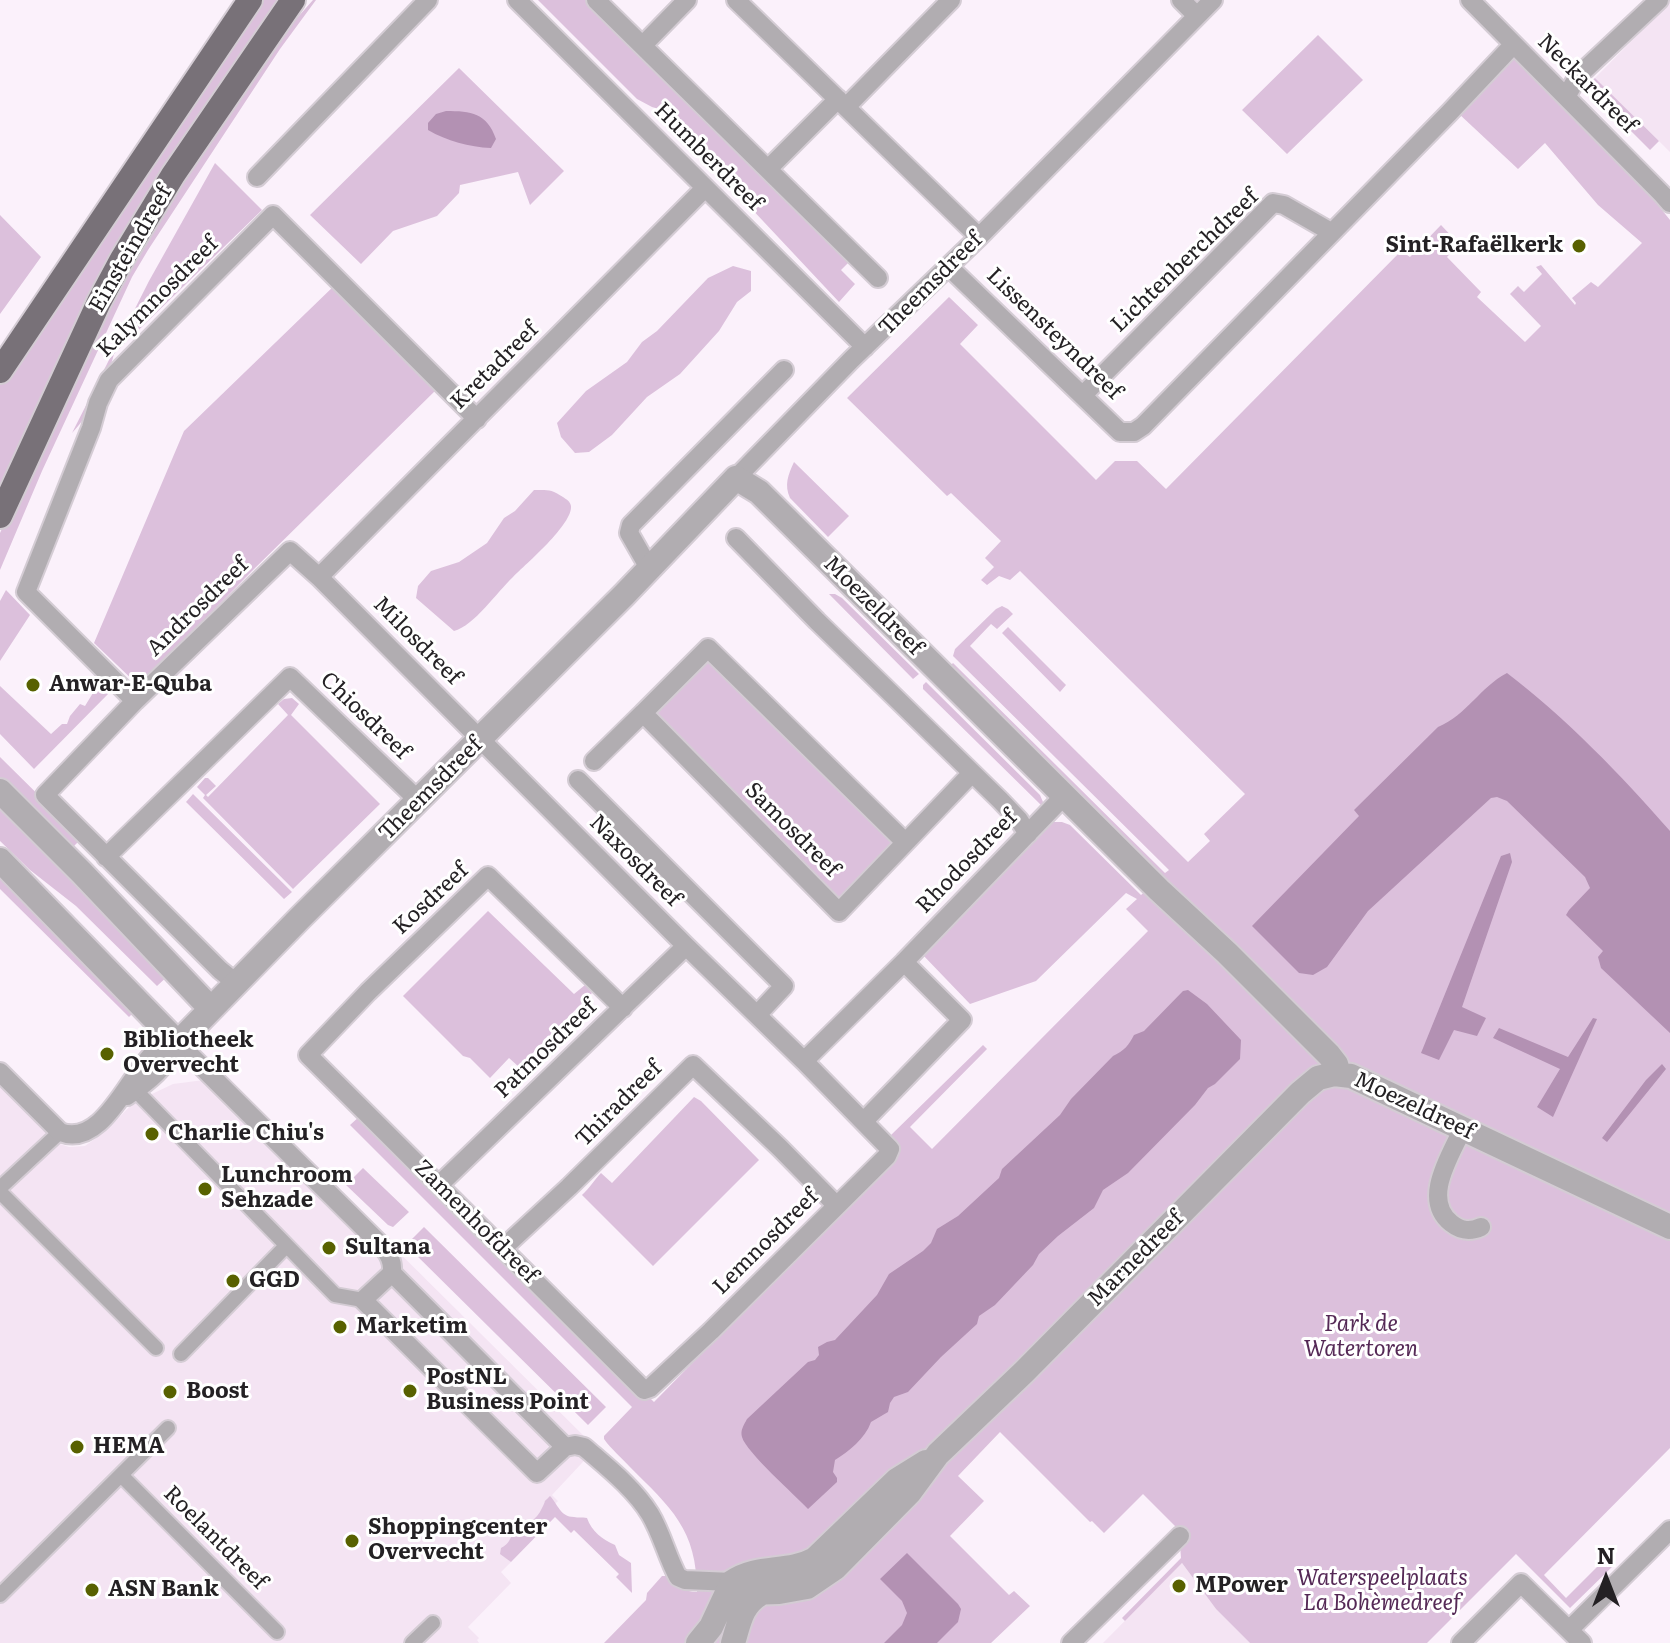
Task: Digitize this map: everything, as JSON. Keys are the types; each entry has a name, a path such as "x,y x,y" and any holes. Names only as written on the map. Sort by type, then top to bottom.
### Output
{"main road":[{"name":"Einsteindreef","path":"0,371 250,0"},
{"name":"Einsteindreef","path":"0,516 122,259 173,175 293,0"}],"street":[{"path":"257,177 428,0"},
{"name":"Humberdreef","path":"517,0 865,347"},
{"name":"Humberdreef","path":"596,0 878,278"},
{"path":"643,45 687,0"},
{"path":"736,0 979,237"},
{"path":"768,169 951,0"},
{"path":"1181,0 1197,16"},
{"name":"Theemsdreef","path":"211,1009 481,740 865,347 949,267 1213,0"},
{"name":"Neckardreef","path":"1470,0 1670,203"},
{"path":"1566,97 1578,76 1659,0"},
{"path":"1331,232 1513,45"},
{"name":"Kretadreef","path":"319,577 705,188"},
{"name":"Lichtenberchdreef","path":"1083,395 1273,203 1284,205 1331,232"},
{"name":"Kalymnosdreef","path":"135,701 26,592 109,380 273,215 477,419"},
{"name":"Lissensteyndreef","path":"949,267 1120,432 1134,432 1331,232"},
{"path":"649,568 629,533 631,525 784,370"},
{"name":"Moezeldreef","path":"736,478 759,492 925,659 1328,1076 1351,1076 1670,1227"},
{"path":"736,538 1019,820 1028,834"},
{"name":"Androsdreef","path":"106,857 45,795 135,701 290,551 319,577"},
{"name":"Milosdreef","path":"319,577 481,740"},
{"path":"594,761 708,648 905,842"},
{"name":"Chiosdreef","path":"106,857 290,677 419,801"},
{"name":"Samosdreef","path":"643,713 839,912 972,773"},
{"name":"Naxosdreef","path":"481,740 864,1121"},
{"name":"Naxosdreef","path":"578,780 784,986 757,1015"},
{"path":"0,791 211,1009 178,1043 167,1064 150,1080 77,1135 60,1132 0,1072"},
{"name":"Rhodosdreef","path":"804,1061 1060,801"},
{"path":"106,857 236,983"},
{"path":"0,860 390,1255 392,1273 363,1300"},
{"name":"Kosdreef","path":"308,1055 488,876 623,1008"},
{"name":"Patmosdreef","path":"439,1185 686,946"},
{"path":"864,1121 962,1020 904,962"},
{"name":"Zamenhofdreef","path":"308,1055 644,1390"},
{"name":"Thiradreef","path":"502,1249 693,1065 836,1205"},
{"name":"Marnedreef","path":"760,1594 807,1587 835,1568 910,1492 938,1454 1024,1372 1271,1122 1328,1076"},
{"path":"142,1097 335,1295 363,1300 537,1473 565,1447 584,1447 648,1511 678,1577 732,1582 740,1589 760,1594"},
{"name":"Lemnosdreef","path":"644,1390 650,1388 711,1331 889,1153 888,1146 864,1121"},
{"path":"1463,1128 1442,1175 1438,1201 1442,1214 1457,1227 1469,1231 1481,1227"},
{"path":"60,1132 0,1190 156,1348"},
{"path":"181,1354 286,1246"},
{"path":"392,1273 565,1447"},
{"path":"0,1595 168,1428"},
{"name":"Marnedreef","path":"732,1582 748,1572 803,1566 815,1559 897,1480 938,1454"},
{"name":"Roelantdreef","path":"121,1475 277,1632"},
{"path":"1461,1643 1521,1583 1575,1636 1670,1530"},
{"path":"1071,1643 1180,1536"},
{"path":"698,1643 711,1627 732,1582"},
{"path":"733,1643 744,1609 753,1597 760,1594"},
{"path":"412,1643 433,1623"}],"shaded area":[{"path":"1670,2 1670,152 1595,78"},
{"path":"446,111 470,113 483,119 496,139 491,148 458,143 428,130 428,123 436,114"},
{"path":"1507,673 1592,748 1670,831 1670,1033 1601,968 1598,957 1603,951 1566,915 1590,888 1585,877 1507,801 1497,797 1491,798 1368,911 1327,967 1313,975 1299,973 1252,926 1359,816 1354,810 1438,727"},
{"path":"1510,853 1512,862 1462,1007 1486,1018 1477,1036 1454,1030 1439,1060 1421,1053 1501,856"},
{"path":"1188,990 1207,1004 1241,1040 1240,1059 1208,1088 1128,1173 1103,1190 1094,1208 1039,1254 1033,1265 995,1305 979,1316 977,1324 908,1392 894,1397 888,1412 871,1422 861,1439 835,1460 833,1472 837,1482 808,1509 745,1444 742,1432 747,1419 808,1362 815,1360 819,1355 818,1347 835,1340 877,1295 889,1274 923,1251 931,1243 937,1229 958,1216 999,1178 1002,1169 1060,1115 1071,1099 1126,1047 1134,1035 1144,1031 1183,991"},
{"path":"1593,1018 1597,1019 1553,1117 1537,1107 1560,1069 1493,1038 1499,1028 1568,1057"},
{"path":"1662,1064 1666,1069 1607,1142 1602,1138"},
{"path":"215,1070 596,1448 552,1495 558,1501 506,1556 511,1562 501,1572 511,1583 468,1627 479,1638 479,1643 0,1643 0,1079 57,1143 69,1147 85,1146 107,1130 133,1103 173,1084 204,1080"},
{"path":"907,1553 961,1609 958,1622 937,1643 884,1643 902,1625 907,1613 902,1601 880,1579"},
{"name":"MPower","path":"1182,1563 1216,1609 1250,1643 1103,1643"}],"green space":[{"path":"259,0 278,0 102,272 63,350 0,493 0,383"},
{"path":"316,0 280,49 132,277 0,570 0,533 125,272 273,45"},
{"path":"538,0 588,0 851,260 841,270 855,284 839,302 733,189 706,148 666,111 637,99"},
{"path":"1318,35 1363,80 1287,154 1242,110"},
{"path":"1512,55 1637,179 1670,220 1670,1448 1544,1575 1566,1598 1607,1557 1615,1564 1570,1608 1516,1554 1427,1643 1250,1643 1216,1609 1182,1563 1125,1621 1122,1618 1181,1558 1179,1530 1143,1494 1104,1533 1000,1432 958,1476 984,1501 950,1536 1009,1595 1014,1591 1030,1606 991,1643 604,1643 646,1600 647,1593 662,1576 670,1576 682,1588 697,1592 692,1552 679,1521 604,1439 632,1407 350,1125 361,1115 654,1402 893,1160 899,1147 890,1136 983,1045 987,1049 910,1127 932,1149 1148,931 1126,909 1137,899 1126,893 1036,981 970,1004 921,953 1052,822 1070,825 1141,895 1162,876 950,666 953,663 1165,873 1169,870 953,656 955,649 996,609 1002,606 1008,609 1013,614 997,629 991,624 970,646 1188,862 1210,841 1204,834 1245,794 1020,571 1010,580 999,576 987,585 981,580 994,567 985,558 1001,541 951,493 947,496 847,398 949,297 978,325 960,344 1096,480 1115,461 1137,461 1166,489 1401,251 1410,257 1441,225 1459,244 1447,257 1481,292 1477,297 1525,342 1541,326 1510,294 1518,286 1524,292 1542,274 1536,267 1541,265 1575,305 1572,298 1591,282 1598,287 1642,243 1598,205 1545,143 1518,169 1458,113"},
{"path":"459,68 564,171 530,205 518,172 460,185 459,193 437,216 393,231 361,264 310,215"},
{"path":"1595,78 1659,141 1650,150 1586,86"},
{"path":"215,163 262,210 114,354 98,396 72,433 149,281"},
{"path":"0,215 41,257 0,314"},
{"path":"733,266 751,271 751,291 737,302 719,331 680,374 647,397 612,435 589,452 575,453 561,437 557,423 586,391 627,362 642,342 657,331 708,278"},
{"path":"337,283 438,388 139,686 94,643 184,431"},
{"path":"794,462 849,516 828,537 790,498 788,480"},
{"path":"534,490 552,491 569,502 570,514 565,523 477,616 454,631 416,598 418,586 431,571 459,562 487,543 504,518"},
{"path":"6,590 30,615 0,661 0,601"},
{"path":"829,594 842,598 919,674 913,679"},
{"path":"1008,627 1066,685 1060,692 1002,633"},
{"path":"707,658 894,845 839,903 654,715"},
{"path":"926,682 1040,795 1042,806 923,689"},
{"path":"99,683 109,693 34,769 0,734 0,686 51,734 62,724 67,724 80,704 85,706"},
{"path":"292,698 299,704 291,715 380,804 293,889 203,798 205,795 197,787 208,778 216,786 206,795 208,797 288,715 278,704"},
{"path":"0,757 82,838 74,846 60,838 0,778"},
{"path":"193,794 292,892 284,899 186,802"},
{"path":"0,806 170,974 157,986 76,906 30,870 0,841"},
{"path":"0,869 50,929 133,1013 129,1017 0,889"},
{"path":"488,911 574,994 585,985 592,993 519,1067 509,1058 490,1078 470,1058 463,1056 403,996"},
{"path":"694,1097 759,1160 653,1266 582,1195 601,1173 612,1183"},
{"path":"363,1168 409,1212 393,1227 346,1185"},
{"path":"424,1227 606,1407 588,1425 406,1245"},
{"path":"550,1496 565,1515 587,1518 595,1531 615,1545 619,1555 631,1563 632,1593 616,1577 619,1574 574,1530 571,1533 555,1517 511,1562 500,1554 514,1531 534,1519"}],"place":[{"name":"Sint-Rafaëlkerk","path":"1579,246"},
{"name":"Anwar-E-Quba","path":"33,685"},
{"name":"Bibliotheek Overvecht","path":"107,1054"},
{"name":"Charlie Chiu's","path":"152,1134"},
{"name":"Lunchroom Sehzade","path":"205,1189"},
{"name":"Sultana","path":"329,1248"},
{"name":"GGD","path":"233,1281"},
{"name":"Marketim","path":"340,1327"},
{"name":"PostNL Business Point","path":"410,1391"},
{"name":"Boost","path":"170,1392"},
{"name":"HEMA","path":"77,1447"},
{"name":"Shoppingcenter Overvecht","path":"352,1541"},
{"name":"MPower","path":"1179,1586"},
{"name":"ASN Bank","path":"92,1590"}],"park label":[{"name":"Park de Watertoren","path":"1361,1338"},
{"name":"Waterspeelplaats La Bohèmedreef","path":"1382,1592"}]}
